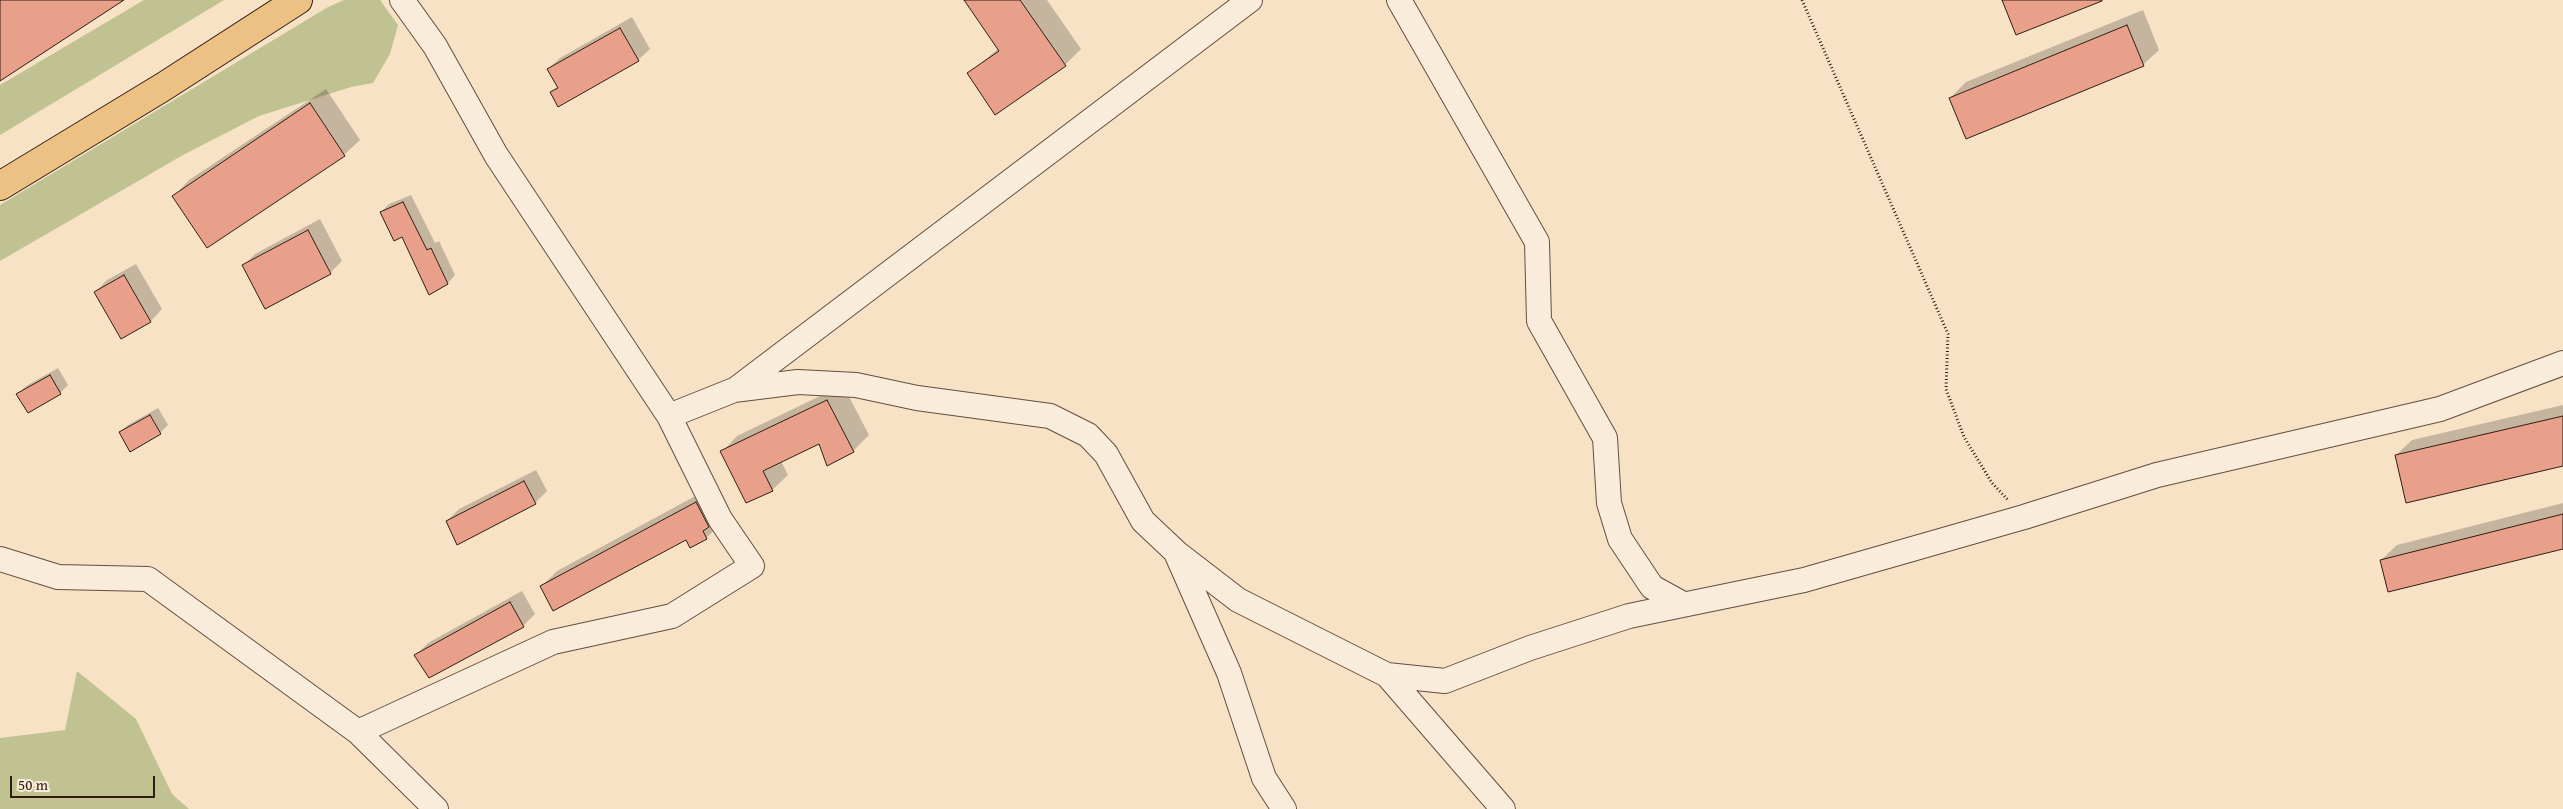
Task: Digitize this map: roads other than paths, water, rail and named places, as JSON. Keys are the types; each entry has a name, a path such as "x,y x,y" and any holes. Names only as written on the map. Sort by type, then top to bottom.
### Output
{"main road":[{"path":"0,186 298,0"}],"street":[{"path":"358,732 553,642 672,616 752,566 720,519 669,416 496,155 435,46 402,0"},
{"path":"734,390 1250,0"},
{"path":"1399,0 1537,242 1539,321 1605,438 1609,503 1620,539 1652,587 1683,604"},
{"path":"669,416 734,390 798,382 856,385 917,398 1050,416 1088,435 1106,454 1143,521 1176,553 1238,600 1387,675 1445,681 1530,648 1620,619 1683,604 1804,580 2024,517 2157,475 2440,409 2563,363"},
{"path":"1176,553 1229,673 1264,778 1284,809"},
{"path":"0,559 58,577 148,579 358,732 436,809"},
{"path":"1387,675 1503,809"}]}
